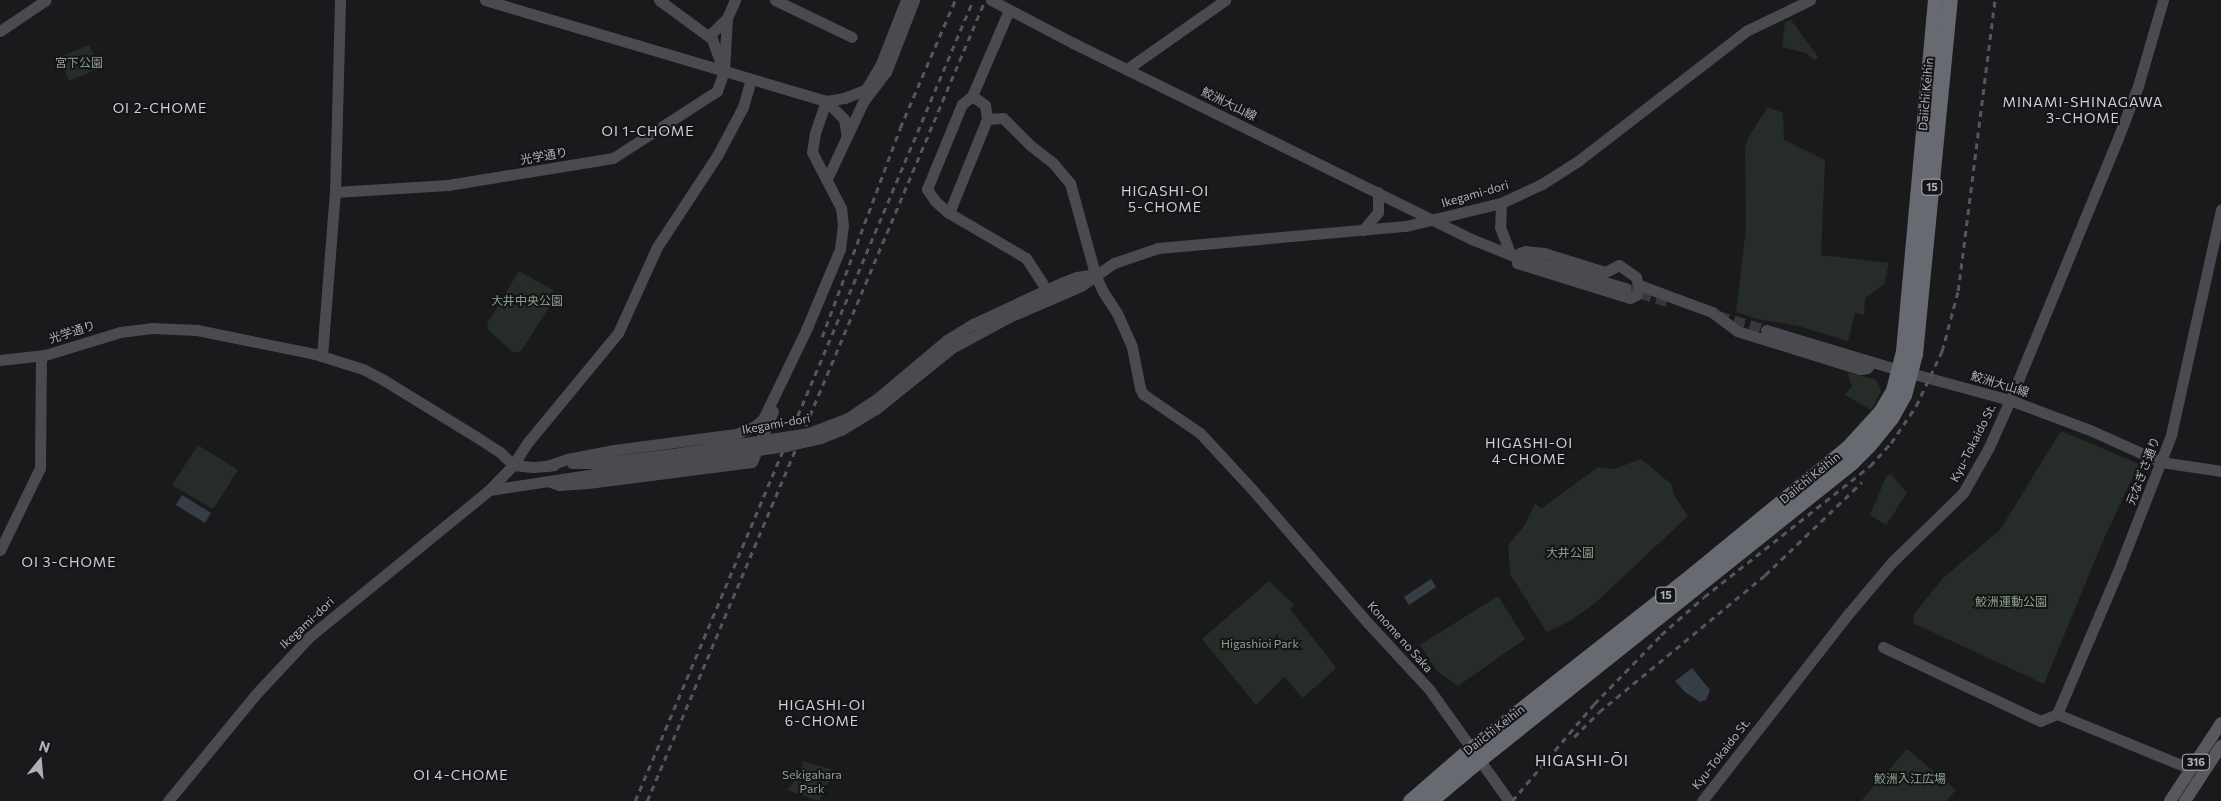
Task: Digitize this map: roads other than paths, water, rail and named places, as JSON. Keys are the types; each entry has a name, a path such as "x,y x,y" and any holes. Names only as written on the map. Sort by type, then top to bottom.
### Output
{"highway":[{"name":"Daiichi Keihin","path":"1905,372 1903,351 1935,0"},
{"name":"Daiichi Keihin","path":"1410,801 1475,754 1847,448 1880,412 1905,372 1924,262 1950,0"},
{"name":"Daiichi Keihin","path":"1430,801 1475,754"}],"main road":[{"name":"316","path":"2170,801 2221,723"},
{"name":"316","path":"2185,801 2221,746"}],"street":[{"path":"0,31 46,0"},
{"path":"322,356 335,192 340,0"},
{"path":"485,0 826,101 844,98 870,88 886,72 914,0"},
{"path":"659,0 709,36 715,43 724,71"},
{"path":"724,71 727,18 735,0"},
{"path":"775,0 852,37"},
{"path":"827,179 870,88 906,0"},
{"name":"鮫洲大山線","path":"991,0 1474,240 1625,288"},
{"path":"1127,69 1225,0"},
{"name":"Ikegami-dori","path":"950,344 1009,316 1080,286 1095,274 1125,258 1158,248 1363,230 1435,220 1501,203 1542,184 1578,161 1746,31 1810,0"},
{"name":"Kyu-Tokaido St.","path":"1702,801 1880,575 1958,500 1989,447 2118,138 2145,63 2163,0"},
{"path":"1009,10 972,96 962,104 927,186 930,195 949,213 1026,258 1046,289"},
{"path":"709,36 727,18"},
{"name":"光学通り","path":"335,192 448,185 613,158 715,93 724,71"},
{"path":"513,465 528,442 618,333 657,247 718,154 743,107 751,79"},
{"path":"949,213 987,120 985,105 972,96"},
{"path":"826,101 844,119 847,137"},
{"path":"547,466 567,459 614,450 736,434 744,432 764,419 777,395 840,249 843,233 842,213 827,179 812,152 815,133 826,101"},
{"name":"Konome no Saka","path":"987,120 997,117 1003,118 1030,145 1053,163 1068,180 1095,274 1102,290 1117,313 1132,347 1140,388 1143,394 1208,440 1429,689 1509,801"},
{"path":"812,152 817,158 824,161 836,159"},
{"path":"1363,230 1378,212 1378,192"},
{"path":"1501,203 1500,227 1519,264 1630,298 1636,295 1640,286"},
{"name":"元なぎさ通り","path":"2057,714 2162,462 2171,435 2221,209"},
{"path":"1513,253 1531,251 1604,272 1619,265 1633,274 1640,286 1712,312 1737,331 1860,369 1867,368 1872,362"},
{"name":"Ikegami-dori","path":"489,490 788,438 838,422 871,402 950,344 973,324 1077,276 1095,274"},
{"name":"光学通り","path":"0,360 41,356 120,332 152,328 196,330 322,356 363,370 397,387 500,452 513,465"},
{"name":"鮫洲大山線","path":"1766,330 1905,372 2010,400 2090,430 2162,462 2221,471"},
{"path":"0,550 40,468 41,356"},
{"path":"548,481 559,484 588,484 752,462 773,413 777,395"},
{"path":"736,434 744,439 749,448 747,458 740,463"},
{"name":"Ikegami-dori","path":"168,801 255,695 309,637 489,490 513,465 547,466 681,457"},
{"path":"1883,647 2040,721 2057,714 2191,769"}],"tunnel":[{"path":"1625,288 1671,302"},
{"path":"1718,316 1766,330"}],"railway":[{"path":"822,337 900,128 955,0"},
{"path":"635,801 973,0"},
{"path":"647,801 985,0"},
{"path":"1512,801 1594,704 1661,635 1704,597 1870,466 1891,443 1916,406 1942,351 1958,291 1995,0"},
{"path":"1574,737 1599,712 1765,575 1862,482"}],"district":[{"name":"OI 2-CHOME","path":"160,108"},
{"name":"MINAMI-SHINAGAWA 3-CHOME","path":"2083,110"},
{"name":"OI 1-CHOME","path":"648,131"},
{"name":"HIGASHI-OI 5-CHOME","path":"1165,200"},
{"name":"HIGASHI-OI 4-CHOME","path":"1529,452"},
{"name":"OI 3-CHOME","path":"69,562"},
{"name":"HIGASHI-OI 6-CHOME","path":"822,714"},
{"name":"HIGASHI-ŌI","path":"1582,761"},
{"name":"OI 4-CHOME","path":"461,775"}],"park label":[{"name":"宮下公園","path":"79,63"},
{"name":"大井中央公園","path":"527,301"},
{"name":"大井公園","path":"1570,553"},
{"name":"鮫洲運動公園","path":"2011,602"},
{"name":"Higashioi Park","path":"1260,644"},
{"name":"鮫洲入江広場","path":"1910,779"},
{"name":"Sekigahara Park","path":"812,782"}]}
